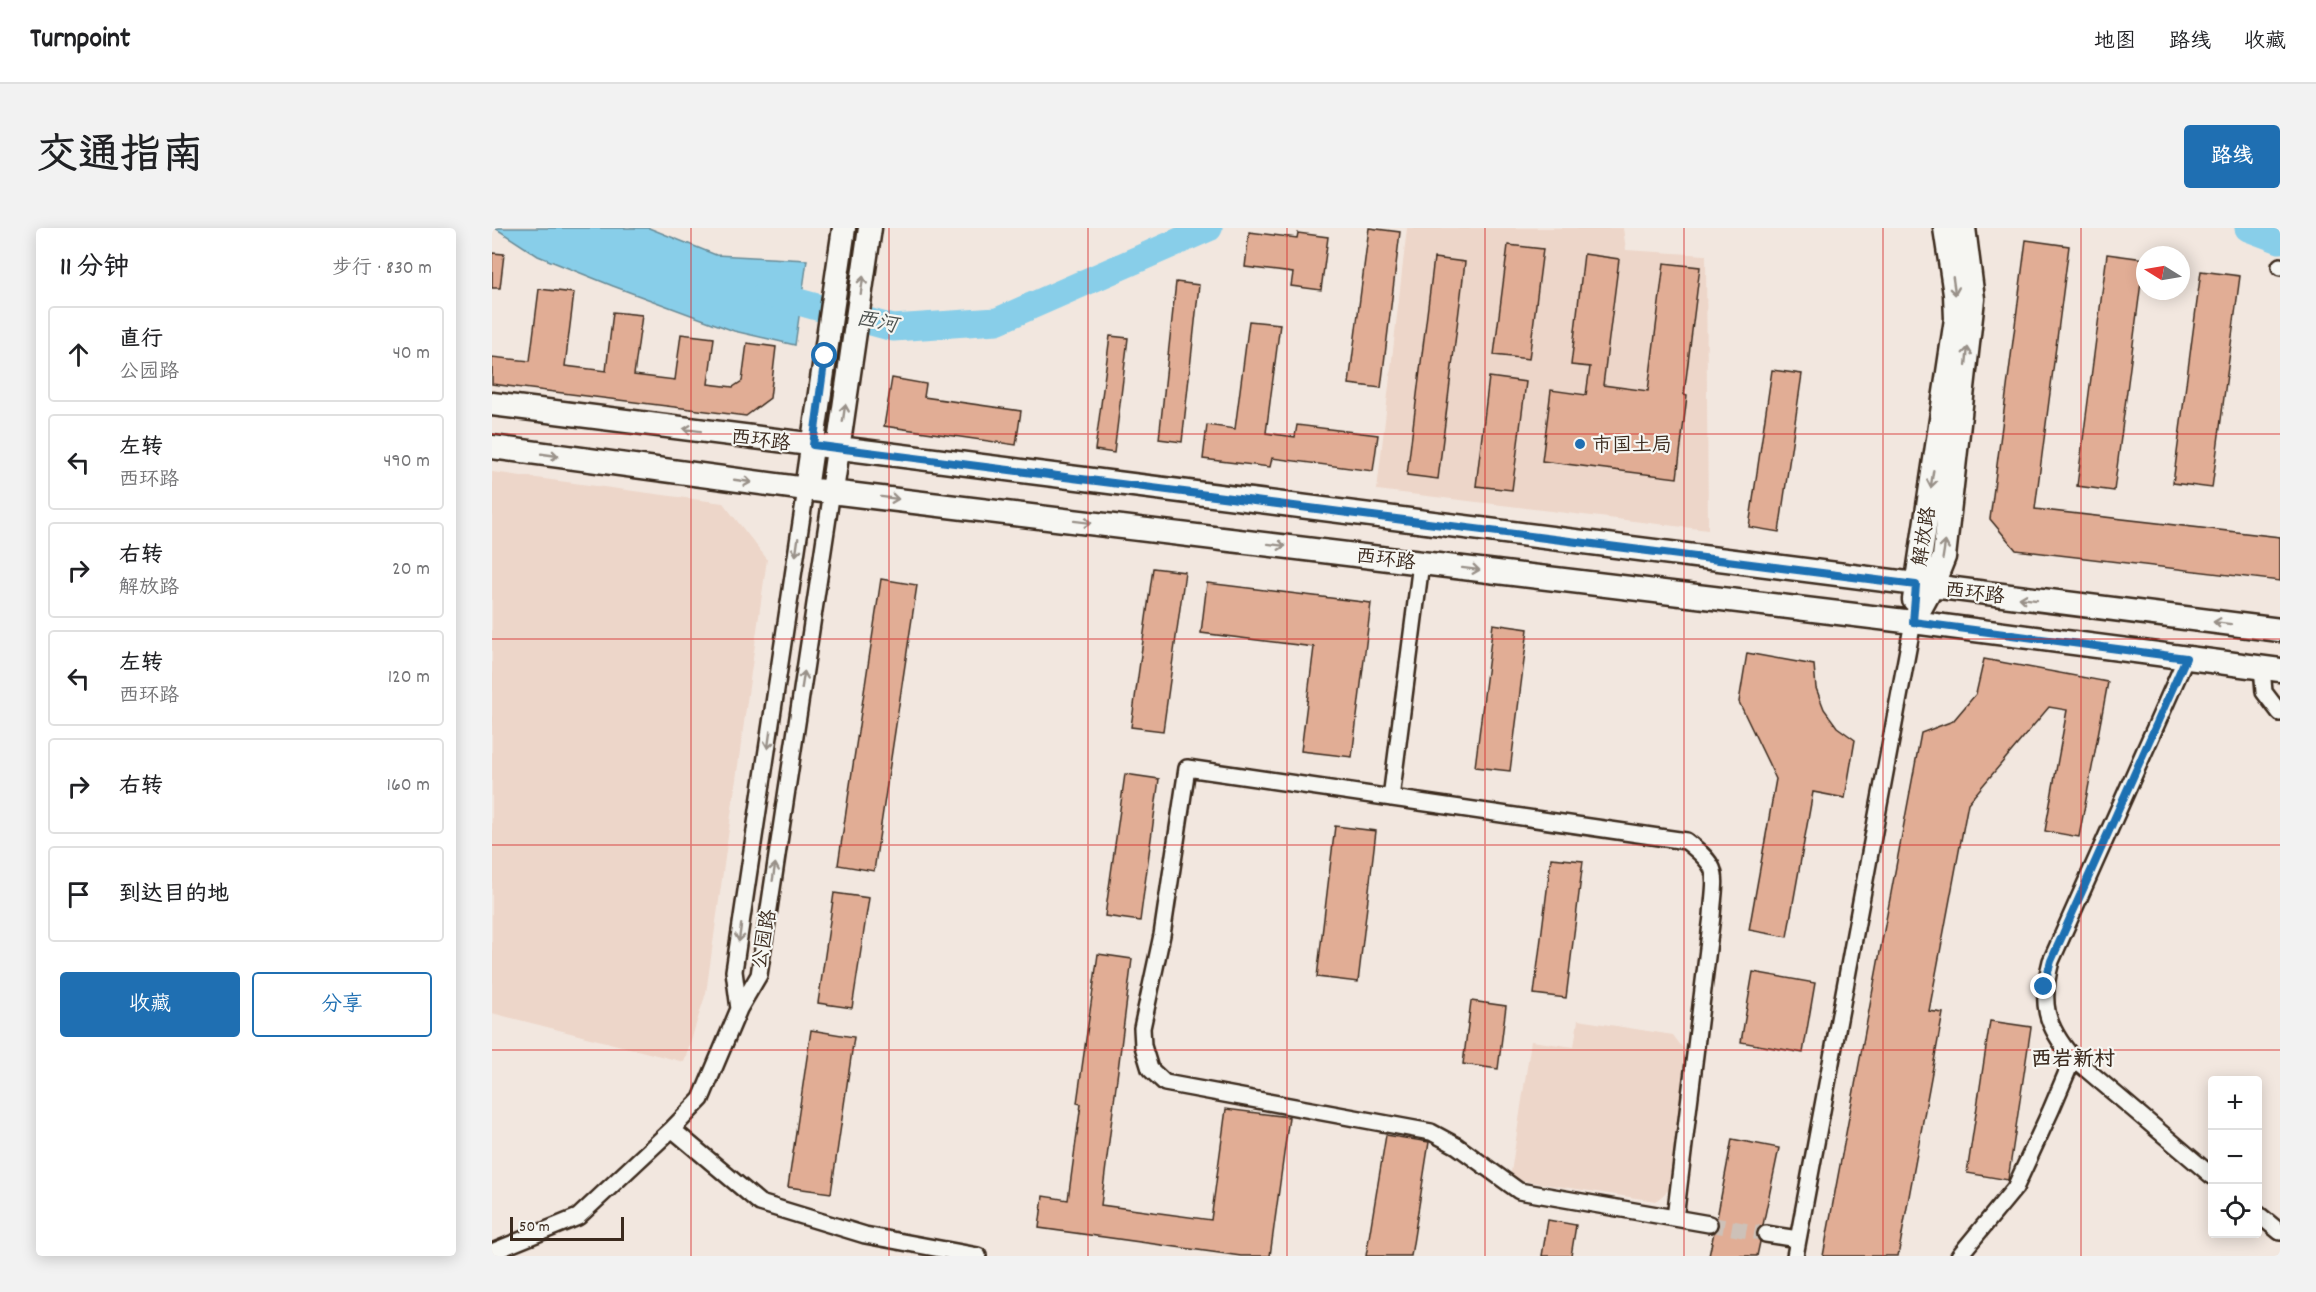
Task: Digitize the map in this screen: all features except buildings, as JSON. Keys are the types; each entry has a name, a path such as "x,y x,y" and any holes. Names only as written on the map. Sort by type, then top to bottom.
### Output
{"main road":[{"name":"解放路","path":"1913,622 1924,586 1956,319 1955,294 1945,228"},
{"name":"解放路","path":"1924,586 1944,557 1973,299 1964,228"},
{"name":"公园路","path":"806,489 843,235"},
{"name":"公园路","path":"832,491 869,236"},
{"name":"西环路","path":"492,405 2280,630"},
{"name":"西环路","path":"492,447 806,489 1913,622 2271,668"}],"street":[{"name":"公园路","path":"739,1009 734,971 806,489"},
{"name":"公园路","path":"739,1009 759,975 832,491"},
{"path":"1391,798 1421,563"},
{"path":"1795,1256 1913,622"},
{"path":"2186,658 2051,961 2044,987 2046,1013 2056,1038 2073,1058 2208,1173"},
{"path":"2271,668 2264,692 2280,713"},
{"path":"1675,1218 1712,916 1715,873 1707,858 1686,841 1187,768 1162,935 1143,1028 1143,1046 1150,1069 1165,1083 1431,1132 1457,1146 1519,1191 1709,1224"},
{"path":"492,1252 578,1217 672,1129 700,1099 739,1009"},
{"path":"1959,1256 2015,1188 2073,1058"},
{"path":"672,1129 760,1203 865,1235 978,1256"},
{"path":"2262,1217 2280,1232"},
{"path":"1766,1234 1798,1239"}],"shaded area":[{"path":"1407,228 1623,228 1626,250 1706,255 1708,530 1377,490"},
{"path":"492,472 723,503 767,559 706,993 684,1062 492,1013"},
{"path":"1578,1020 1673,1035 1688,1055 1671,1188 1656,1201 1510,1179 1531,1041 1574,1047"}],"water":[{"path":"495,228 649,228 716,255 807,260 795,345 734,331 613,286 538,256"}],"waterway":[{"name":"西河","path":"766,293 893,328 997,321 1209,228"},
{"name":"西河","path":"2248,228 2280,240"}],"tunnel":[{"path":"1709,1224 1766,1234"}],"place":[{"name":"市国土局","path":"1580,444"}],"district":[{"name":"西岩新村","path":"2073,1058"}],"route":[{"path":"825,356 813,445 1916,585 1913,622 2186,658 2051,961 2044,987"}]}
